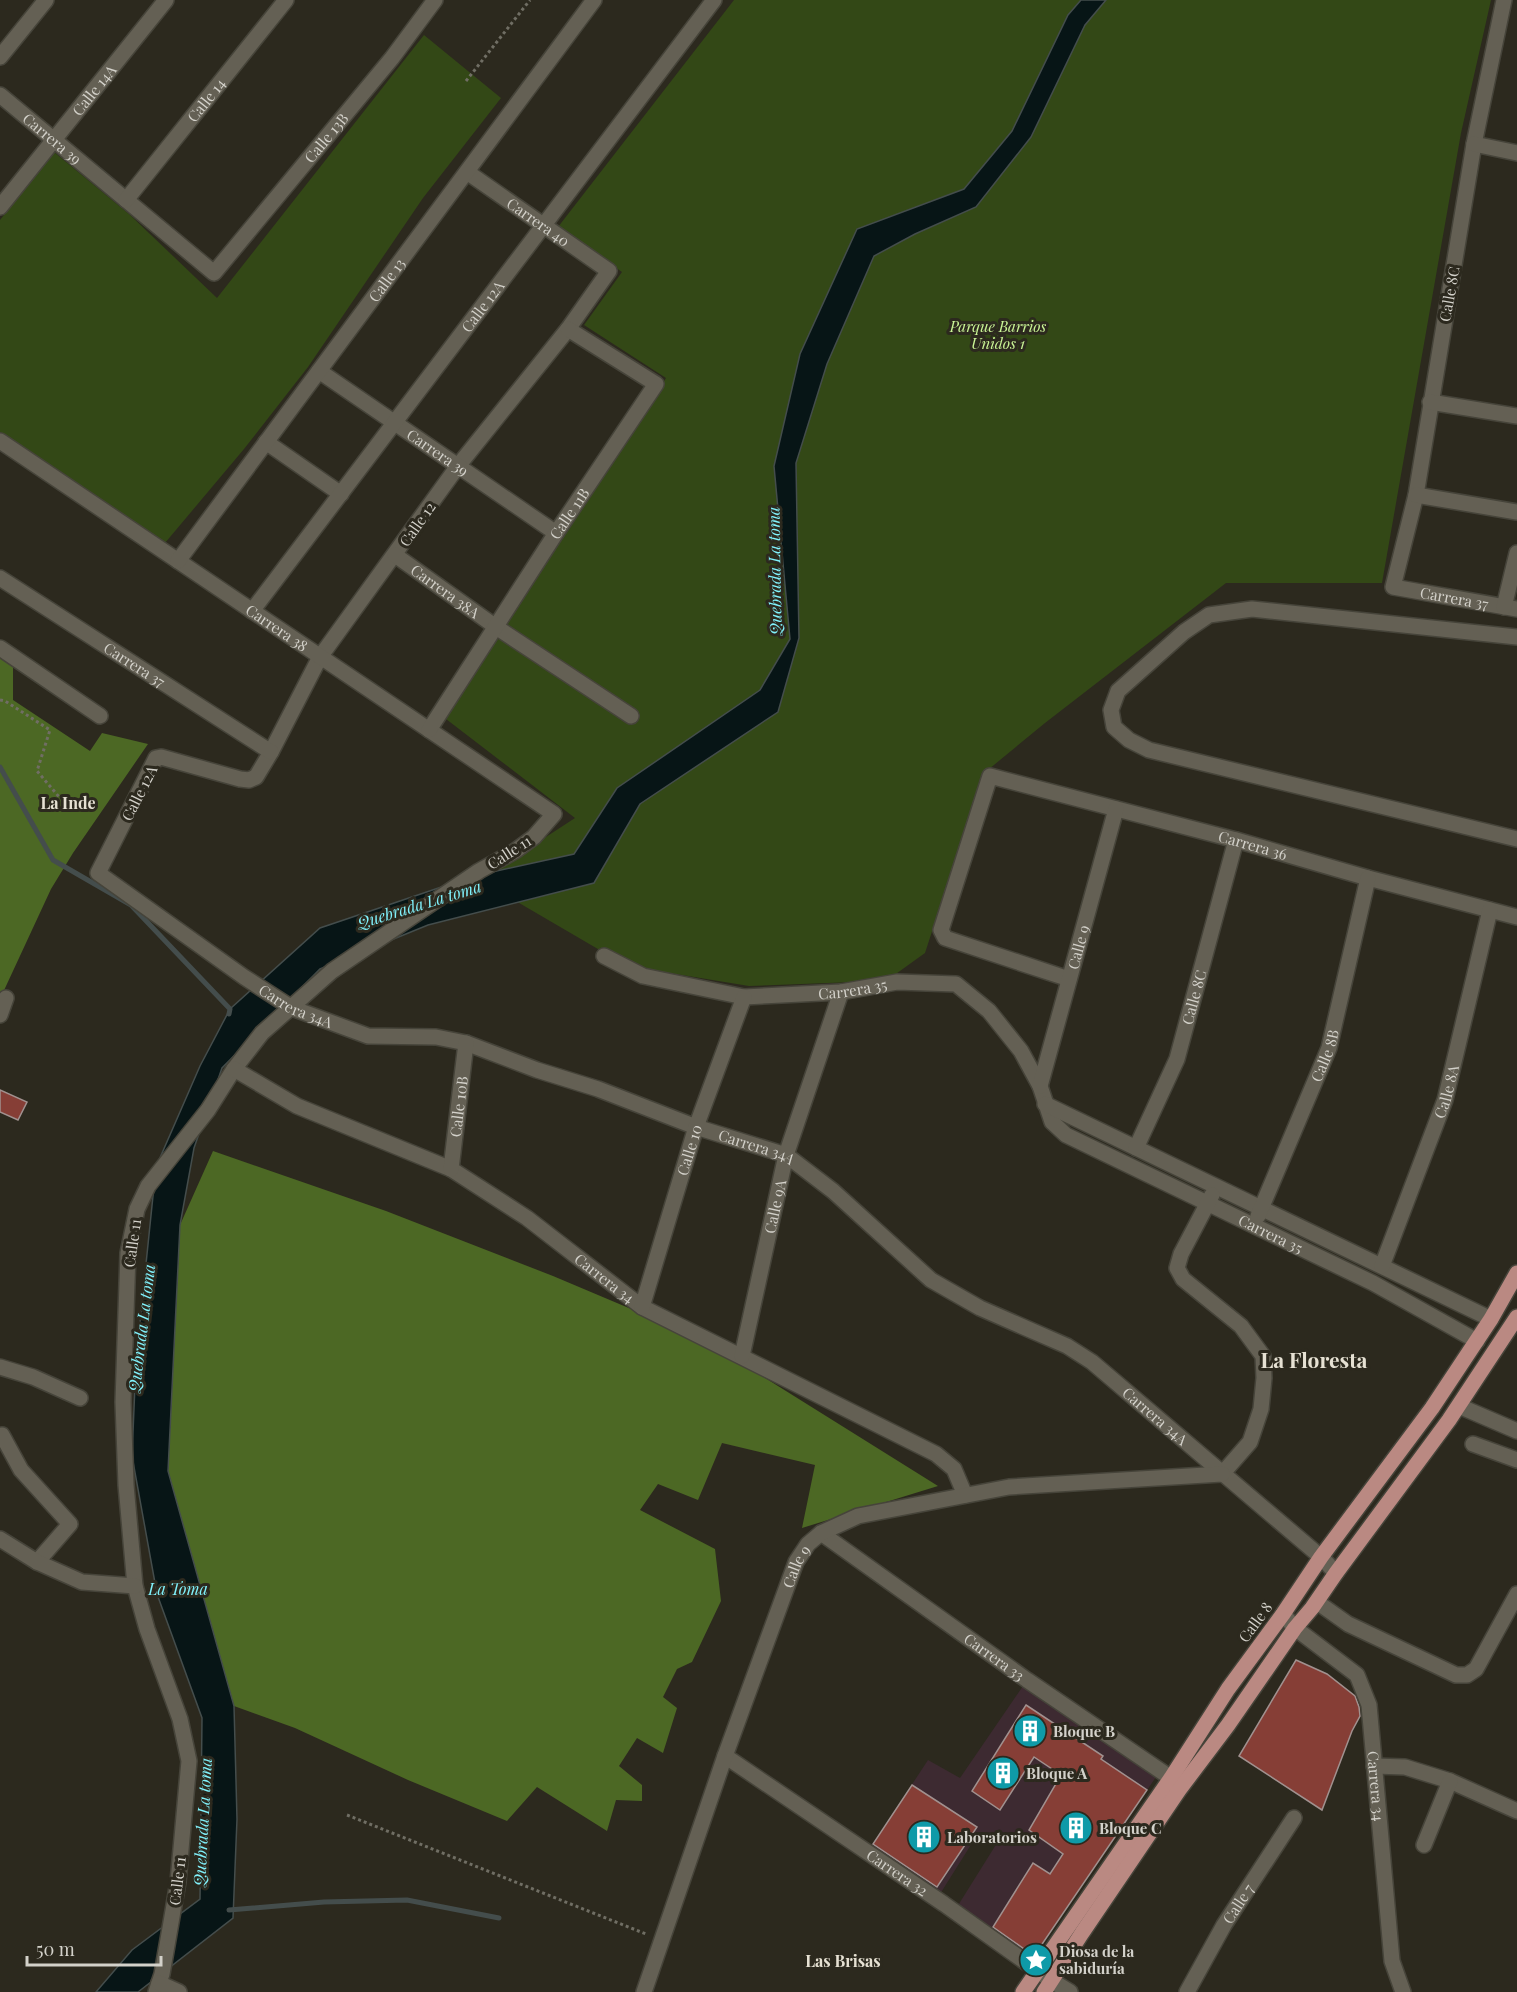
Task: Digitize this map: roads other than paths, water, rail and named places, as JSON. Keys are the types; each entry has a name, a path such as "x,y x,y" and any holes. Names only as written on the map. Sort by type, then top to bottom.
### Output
{"main road":[{"name":"Calle 8","path":"1023,1992 1171,1778 1228,1689 1321,1557 1432,1408 1491,1319 1517,1273"},
{"path":"1048,1987 1173,1800 1295,1628 1317,1602 1459,1406 1517,1317"}],"street":[{"path":"0,57 46,0"},
{"name":"Calle 14A","path":"0,207 166,0"},
{"name":"Calle 14","path":"126,200 286,0"},
{"name":"Calle 13B","path":"214,273 392,58 435,0"},
{"name":"Calle 13","path":"178,561 594,0"},
{"name":"Calle 12A","path":"252,611 714,0"},
{"name":"Calle 8C","path":"1393,587 1416,495 1474,144 1504,0"},
{"name":"Carrera 39","path":"0,95 214,273"},
{"path":"1474,144 1517,153"},
{"name":"Carrera 40","path":"467,172 609,272"},
{"name":"Calle 12","path":"240,779 249,780 256,777 320,657 458,466 568,329 609,272"},
{"name":"Calle 11B","path":"429,730 556,533 656,384 568,329"},
{"name":"Carrera 39","path":"319,371 556,533"},
{"path":"1430,402 1517,416"},
{"name":"Carrera 38","path":"0,441 554,814"},
{"path":"266,442 341,494"},
{"path":"1416,495 1517,512"},
{"path":"1510,608 1517,553"},
{"name":"Carrera 38A","path":"395,555 496,627 631,716"},
{"name":"Carrera 37","path":"0,578 271,752"},
{"name":"Carrera 37","path":"1393,587 1510,608"},
{"path":"1517,638 1252,609 1209,615 1184,632 1118,690 1111,710 1114,727 1129,740 1149,750 1517,839"},
{"path":"0,648 100,716"},
{"name":"Calle 12A","path":"98,873 156,758 161,757 240,779"},
{"name":"Carrera 36","path":"1069,979 945,938 941,930 990,776 1517,917"},
{"name":"Calle 9","path":"1040,1086 1116,809"},
{"name":"Calle 11","path":"159,1983 174,1907 189,1761 180,1719 147,1629 135,1586 126,1485 123,1401 128,1253 137,1209 148,1186 208,1110 234,1069 262,1033 289,1007 332,971 479,871 515,851 534,837 554,814"},
{"name":"Calle 8C","path":"1136,1148 1177,1059 1236,840"},
{"name":"Carrera 34A","path":"98,873 289,1007 368,1036 436,1037 466,1043 537,1070 598,1089 696,1127 786,1155 833,1191 931,1280 980,1308 1067,1346 1092,1362 1321,1557 1336,1573"},
{"name":"Calle 8B","path":"1253,1225 1329,1048 1368,878"},
{"name":"Calle 8A","path":"1382,1266 1444,1100 1490,910"},
{"name":"Carrera 35","path":"604,956 643,976 744,997 841,992 897,982 957,984 989,1011 1021,1051 1040,1086 1052,1122 1066,1135 1373,1283 1477,1341"},
{"name":"Calle 9A","path":"742,1356 786,1155 841,992"},
{"name":"Calle 10","path":"642,1307 696,1127 744,997"},
{"path":"0,1015 6,998"},
{"name":"Calle 10B","path":"451,1169 466,1043"},
{"name":"Carrera 34","path":"234,1069 297,1106 451,1169 528,1218 642,1307 936,1454 954,1469 965,1495"},
{"name":"Carrera 35","path":"1045,1104 1491,1319"},
{"path":"1217,1186 1181,1254 1177,1268 1184,1279 1241,1326 1263,1356 1264,1378 1261,1408 1250,1442 1222,1474"},
{"path":"0,1367 33,1377 80,1398"},
{"path":"1459,1406 1517,1431"},
{"path":"2,1435 21,1470 70,1524 37,1563"},
{"path":"1473,1444 1517,1460"},
{"name":"Calle 9","path":"645,1992 725,1756 796,1563 808,1544 821,1533 858,1516 1009,1487 1222,1474"},
{"name":"Carrera 33","path":"821,1533 1027,1680 1171,1778"},
{"path":"0,1539 37,1563 82,1582 135,1586"},
{"path":"1317,1602 1348,1624 1456,1675 1467,1675 1476,1669 1517,1594"},
{"name":"Carrera 34","path":"1283,1614 1295,1628 1357,1675 1369,1705 1392,1961 1402,1992"},
{"name":"Carrera 32","path":"725,1756 944,1904 1038,1971 1048,1987 1070,1992"},
{"path":"1374,1766 1405,1767 1450,1781 1517,1811"},
{"path":"1424,1845 1450,1781"},
{"name":"Calle 7","path":"1187,1992 1224,1925 1294,1818"},
{"path":"159,1983 179,1992"}],"water":[{"name":"La Toma","path":"1081,0 1106,0 1085,25 1031,137 976,207 915,234 874,256 827,364 796,463 799,638 778,712 640,804 594,883 428,925 320,969 222,1068 194,1148 180,1225 168,1471 234,1706 237,1819 233,1918 138,1992 96,1992 132,1950 200,1899 202,1718 157,1594 132,1456 136,1361 156,1167 200,1066 230,1009 320,928 474,876 574,854 617,788 760,690 790,639 774,466 800,354 857,229 964,189 1012,131 1068,15"}],"waterway":[{"path":"0,767 53,860 131,905 230,1009 229,1014"},
{"path":"229,1910 324,1902 407,1900 499,1918"}],"place":[{"name":"Bloque B","path":"1030,1731"},
{"name":"Bloque A","path":"1003,1773"},
{"name":"Bloque C","path":"1076,1828"},
{"name":"Laboratorios","path":"924,1837"},
{"name":"Diosa de la sabiduría","path":"1036,1960"}],"district":[{"name":"La Inde","path":"68,802"},
{"name":"La Floresta","path":"1314,1359"},
{"name":"Las Brisas","path":"843,1960"}],"park label":[{"name":"Parque Barrios Unidos 1","path":"998,334"}],"water label":[{"name":"Quebrada La toma","path":"774,571"},
{"name":"Quebrada La toma","path":"419,904"},
{"name":"Quebrada La toma","path":"141,1328"},
{"name":"Quebrada La toma","path":"202,1822"}]}
